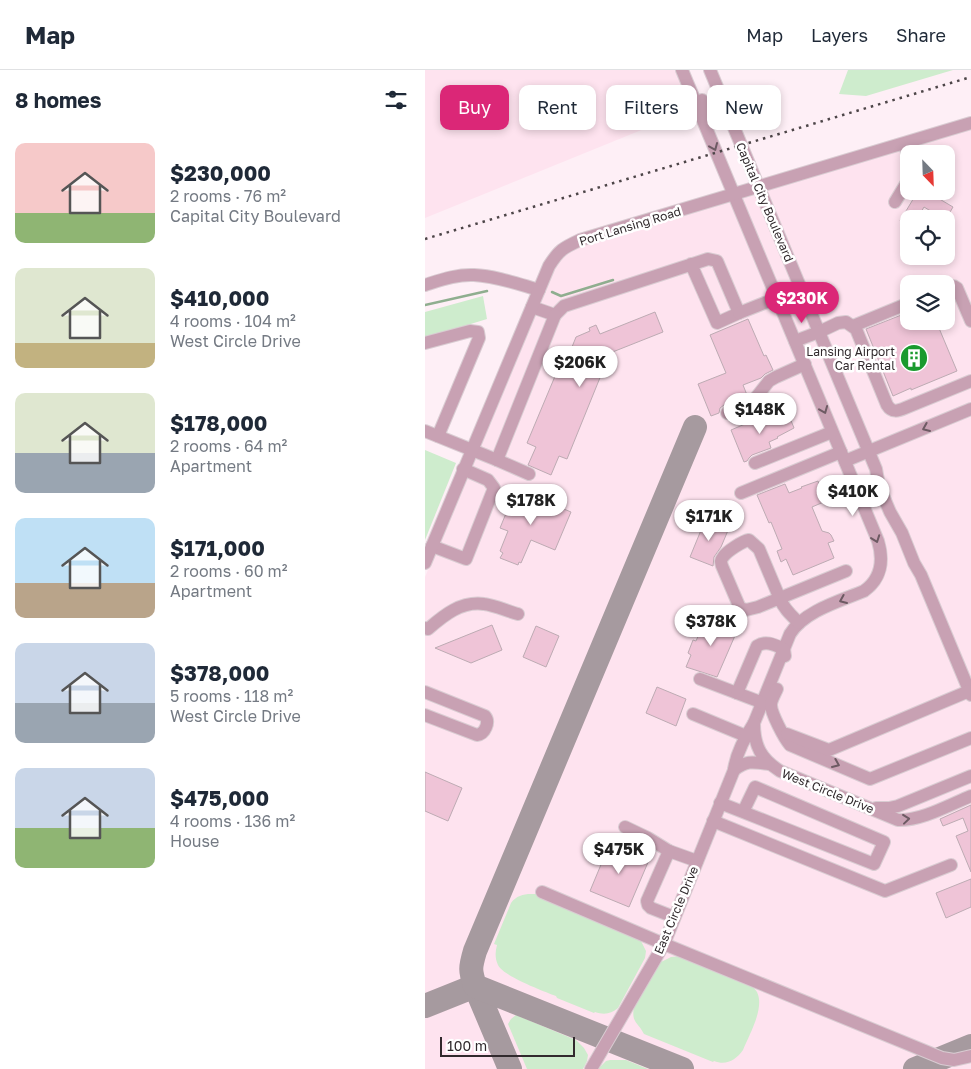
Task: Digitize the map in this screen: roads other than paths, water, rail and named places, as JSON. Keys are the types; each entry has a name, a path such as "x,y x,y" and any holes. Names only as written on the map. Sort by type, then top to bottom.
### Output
{"street":[{"name":"Capital City Boulevard","path":"682,70 843,456"},
{"path":"690,70 707,112"},
{"name":"Capital City Boulevard","path":"710,70 716,85"},
{"name":"Port Lansing Road","path":"425,563 549,266 557,254 565,247 580,240 971,124"},
{"name":"Capital City Boulevard","path":"735,130 876,469 879,486 890,512 902,532 913,564 921,575 970,693"},
{"path":"895,202 900,194"},
{"path":"497,460 555,315 565,306 708,259 717,261 739,313"},
{"path":"691,264 717,323 777,298"},
{"path":"425,285 451,277 473,275 493,278 539,290"},
{"path":"955,287 971,322"},
{"path":"532,307 555,315"},
{"path":"853,326 900,307"},
{"path":"795,341 838,323 846,322 853,326 856,329 889,409 894,411 971,381"},
{"path":"425,343 470,331 478,332 479,338 438,436"},
{"path":"727,413 749,404 769,381 805,364"},
{"path":"741,493 843,456 869,452 971,409"},
{"path":"425,431 529,474"},
{"path":"755,463 833,432"},
{"path":"754,723 795,626 813,613 864,592 870,587 880,571 881,556 878,542 843,456"},
{"path":"432,546 466,559 493,488 488,480 463,470"},
{"path":"799,623 787,611 780,599 759,549 749,540 744,541 723,557 721,566 740,608 746,610 780,599 846,571"},
{"path":"425,628 451,610 467,605 483,604 518,614"},
{"path":"737,693 757,646 766,642 784,649"},
{"path":"784,649 785,670 771,704 772,711 784,738 790,744 870,779 971,738"},
{"path":"700,679 763,703"},
{"path":"425,692 485,716 488,721 481,735 477,735 425,715"},
{"path":"779,726 789,735 829,750 970,693"},
{"path":"693,714 746,736"},
{"name":"East Circle Drive","path":"591,1069 664,944 734,770 735,762 754,723"},
{"name":"West Circle Drive","path":"754,723 754,732 762,755 769,764 780,772 898,820 907,820 928,814 971,796"},
{"path":"734,770 743,764 751,762 769,764"},
{"path":"871,808 899,806 971,776"},
{"path":"720,803 874,864 884,842 755,787 743,812"},
{"path":"713,822 885,891 951,865"},
{"path":"625,827 669,851 697,861"},
{"path":"669,851 647,901 651,908 674,917"},
{"path":"542,892 942,1058 954,1060 971,1056"}],"waterway":[{"path":"552,292 561,296 613,280"},
{"path":"425,305 487,291"}],"railway":[{"path":"425,239 971,77"}],"place":[{"name":"Lansing Airport Car Rental","path":"914,358"}]}
